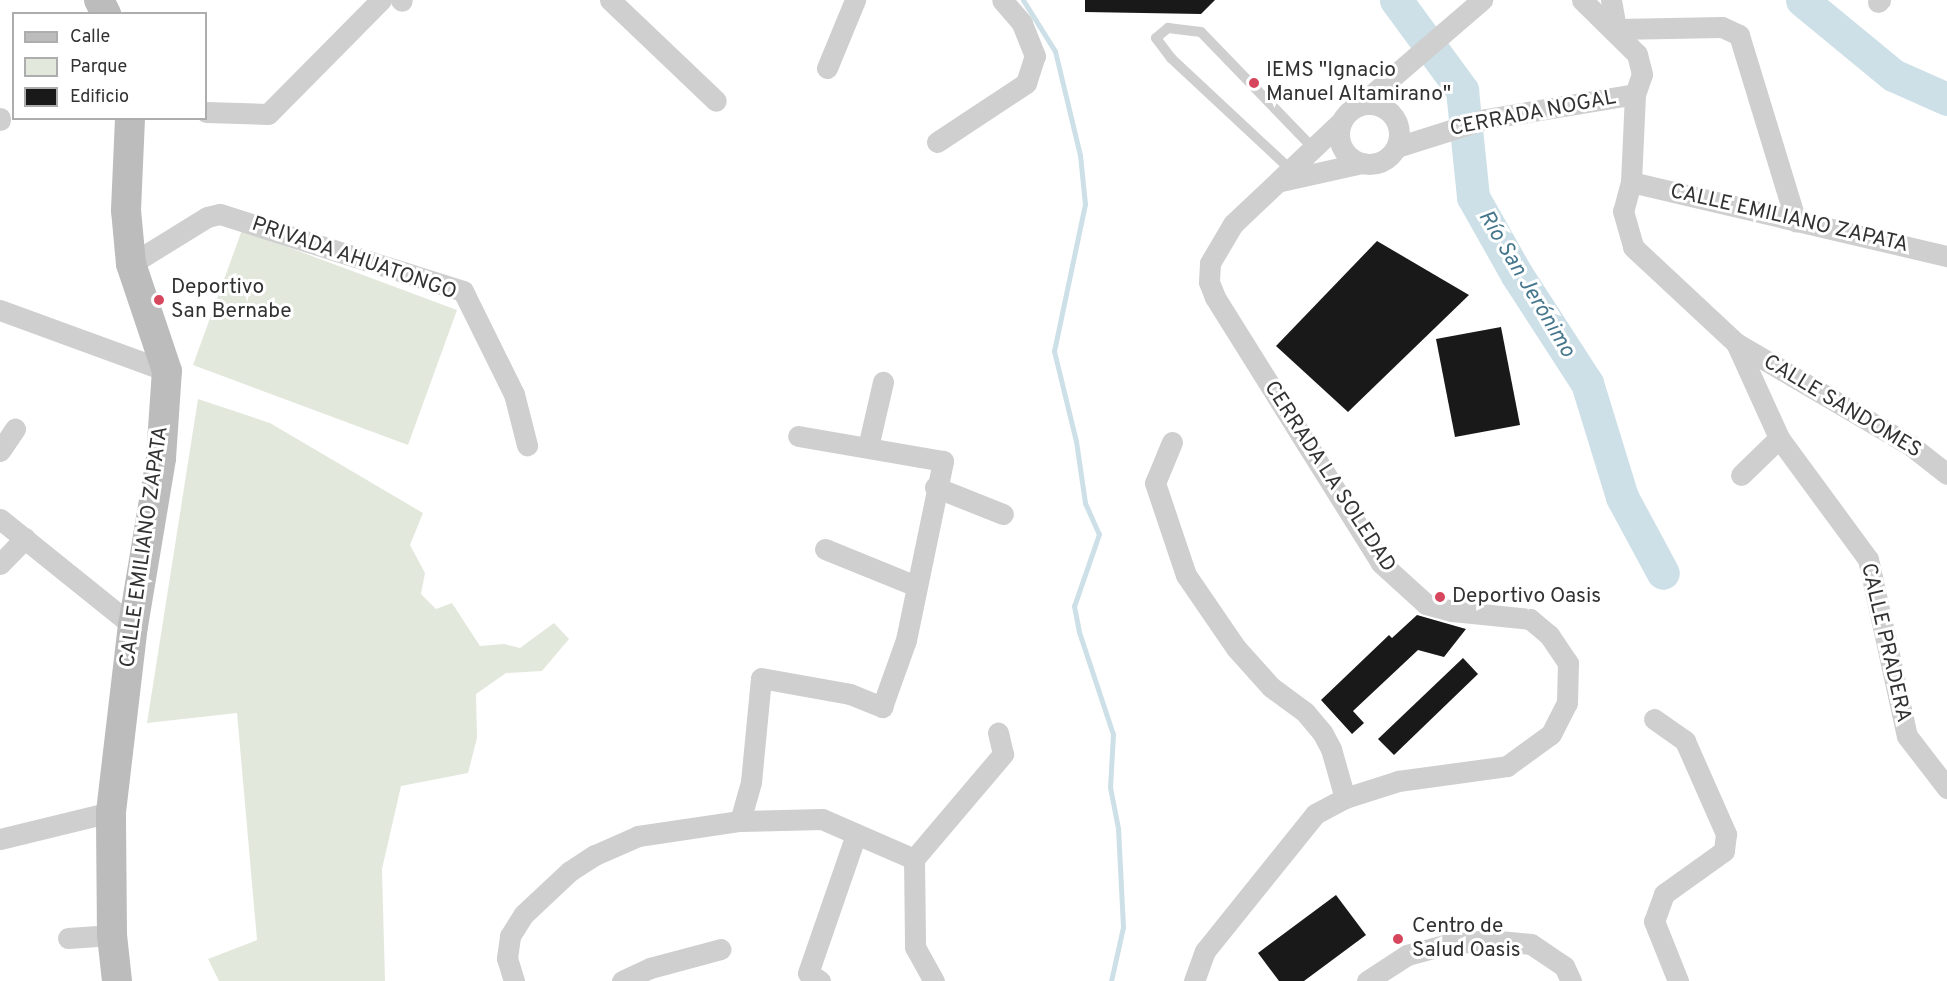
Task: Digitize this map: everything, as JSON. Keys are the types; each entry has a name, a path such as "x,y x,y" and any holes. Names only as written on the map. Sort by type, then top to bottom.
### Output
{"street":[{"path":"207,112 268,114 395,0"},
{"path":"610,0 716,101"},
{"path":"827,69 855,0"},
{"path":"937,142 1026,83 1035,56 1022,23 1002,0"},
{"path":"1362,163 1352,159 1340,142 1341,122 1482,0"},
{"path":"1582,0 1616,29 1637,54 1642,74 1635,94 1631,182 1623,211 1633,247 1736,343"},
{"path":"1611,0 1616,29"},
{"path":"1616,29 1722,27 1739,35 1796,221"},
{"name":"CERRADA NOGAL","path":"1397,147 1486,119 1635,94"},
{"path":"1286,176 1382,161 1397,147 1400,137 1395,118 1380,105 1361,105"},
{"name":"CALLE EMILIANO ZAPATA","path":"117,981 112,934 111,812 132,626 161,458 167,371 131,264 126,210 130,120"},
{"name":"CERRADA LA SOLEDAD","path":"1194,981 1205,951 1315,814 1345,798 1398,782 1507,766 1528,755 1551,734 1567,703 1568,663 1549,635 1530,619 1452,611 1426,603 1403,586 1375,554 1225,316 1209,282 1216,248 1233,224 1341,122"},
{"name":"CALLE EMILIANO ZAPATA","path":"1631,182 1947,256"},
{"name":"PRIVADA AHUATONGO","path":"131,264 207,217 220,214 463,291 514,394 527,445"},
{"path":"0,310 167,371"},
{"name":"CALLE PRADERA","path":"1736,343 1779,438 1868,560 1907,736 1947,788"},
{"name":"CALLE SANDOMES","path":"1736,343 1910,445 1947,474"},
{"path":"868,447 883,382"},
{"path":"0,451 15,429"},
{"path":"740,821 751,782 761,678 850,694 882,707 906,640 935,488 943,461 798,436"},
{"path":"1741,475 1779,438"},
{"path":"1172,442 1155,483 1185,575 1243,656 1271,687 1305,712 1322,732 1331,748 1345,798"},
{"path":"935,488 1003,514"},
{"path":"0,519 132,626"},
{"path":"0,564 25,538"},
{"path":"825,549 916,586"},
{"path":"1654,719 1684,741 1726,834 1724,851 1664,894 1654,921 1678,981"},
{"path":"934,981 915,947 914,859 1003,754 998,733"},
{"path":"0,839 111,812"},
{"path":"514,981 507,958 510,936 524,914 570,871 595,855 638,836 740,821 822,819 914,859"},
{"path":"820,981 808,972 856,834"},
{"path":"68,938 112,934"},
{"path":"1367,981 1407,955 1448,944 1490,940 1531,944 1564,966 1571,981"},
{"path":"622,981 650,968 721,949"}],"lane":[{"path":"1286,176 1171,58 1156,38 1168,28 1201,32 1314,149"}],"green space":[{"path":"242,230 457,310 408,445 193,365"},
{"path":"198,399 270,423 423,513 410,545 425,573 421,594 436,609 452,603 480,646 504,644 520,648 554,623 569,639 542,671 506,673 476,694 477,738 468,773 401,786 382,869 385,981 219,981 208,959 257,940 237,713 147,723"}],"building":[{"path":"1085,0 1215,0 1201,14 1085,12"},
{"path":"1377,241 1469,295 1348,412 1276,346"},
{"path":"1501,327 1520,425 1455,437 1436,339"},
{"path":"1417,615 1466,629 1444,657 1418,650 1353,711 1364,723 1352,734 1321,700 1389,635 1392,638"},
{"path":"1463,658 1478,674 1394,755 1378,739"},
{"path":"1336,895 1366,935 1304,981 1279,981 1258,953"}],"waterway":[{"path":"1023,0 1055,51 1080,155 1085,204 1054,351 1076,441 1085,503 1099,534 1074,606 1079,632 1113,734 1110,787 1118,828 1123,927 1111,981"},
{"name":"Río San Jerónimo","path":"1396,0 1462,90 1473,197 1517,275 1587,383 1622,497 1663,573"},
{"path":"1802,0 1893,75 1947,99"}],"place":[{"name":"IEMS \"Ignacio Manuel Altamirano\"","path":"1254,83"},
{"name":"Deportivo San Bernabe","path":"159,300"},
{"name":"Deportivo Oasis","path":"1440,597"},
{"name":"Centro de Salud Oasis","path":"1398,939"}]}
